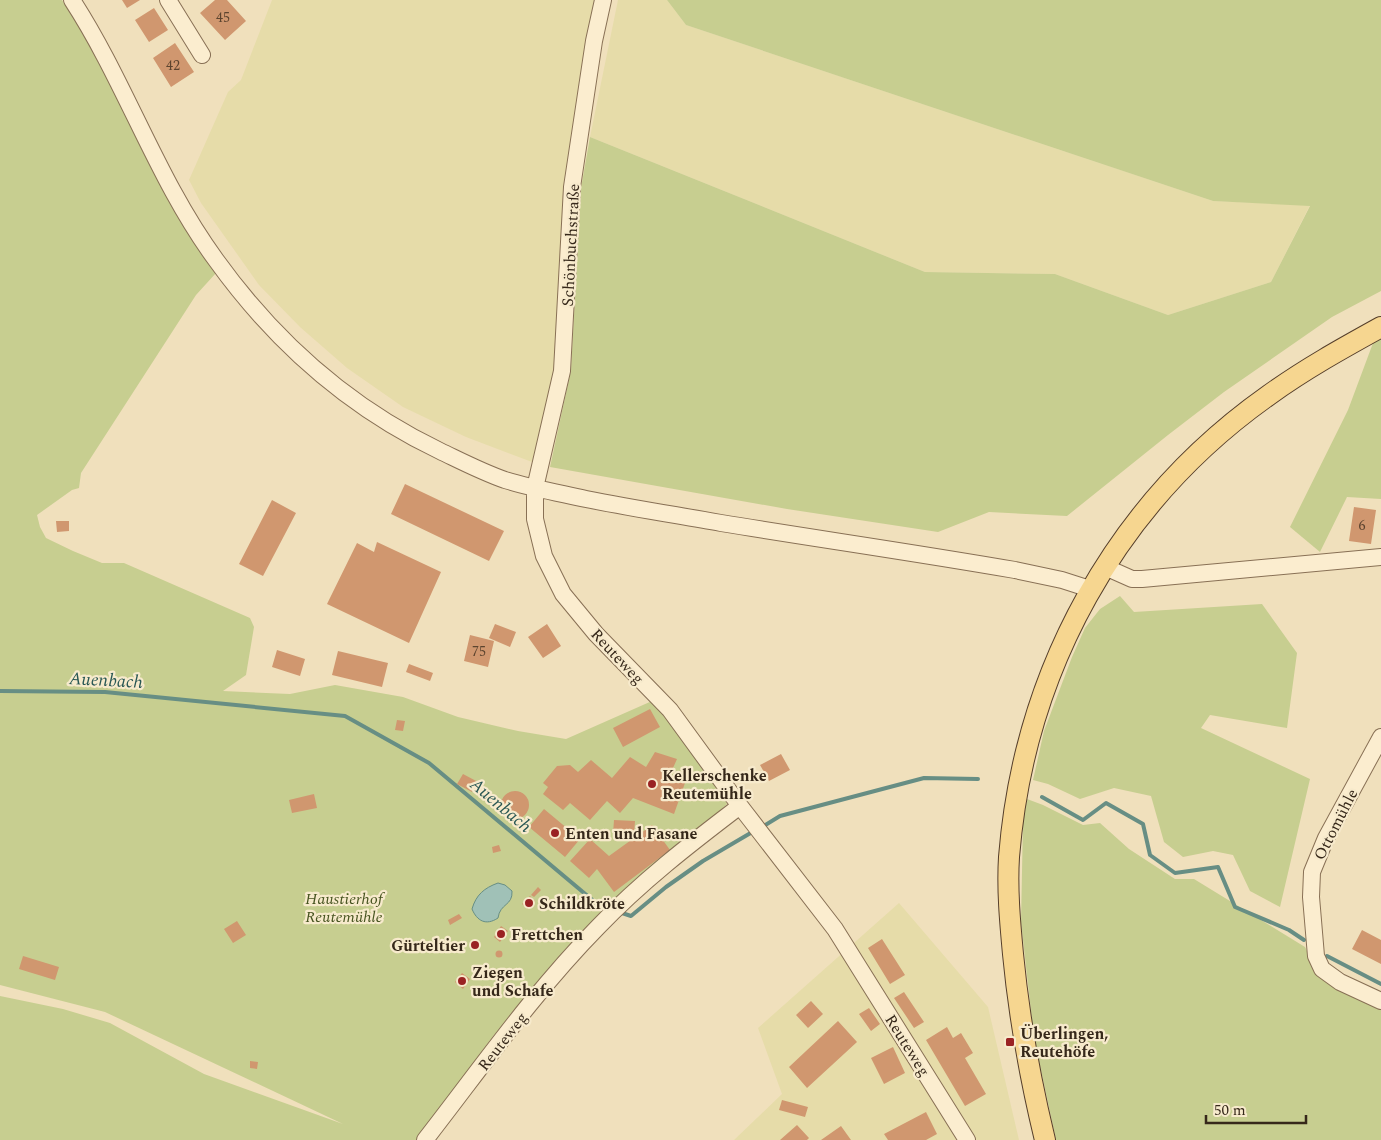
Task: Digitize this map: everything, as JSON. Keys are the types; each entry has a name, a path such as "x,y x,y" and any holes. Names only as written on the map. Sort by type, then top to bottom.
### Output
{"main road":[{"path":"1045,1140 1029,1074 1020,1017 1009,917 1009,858 1030,736 1045,687 1062,645 1090,589 1149,506 1178,474 1214,439 1270,394 1331,354 1381,327"}],"street":[{"path":"72,0 106,60 170,188 213,256 252,308 316,371 359,404 398,430 482,470 535,488 656,512 1015,570 1062,580 1090,589"},
{"path":"168,0 202,55"},
{"name":"Schönbuchstraße","path":"535,488 562,371 572,187 594,41 603,0"},
{"name":"Reuteweg","path":"535,488 535,520 544,556 563,594 596,634 670,710 763,837 835,929 967,1140"},
{"path":"1105,568 1132,579 1142,579 1381,557"},
{"name":"Ottomühle","path":"1381,737 1326,838 1312,872 1311,897 1316,956 1322,969 1340,982 1381,1001"},
{"name":"Reuteweg","path":"425,1140 502,1039 569,958 598,927 676,854 745,813"}],"shaded area":[{"path":"272,0 597,0 554,371 532,462 466,437 403,407 347,368 300,327 259,285 201,203 189,180 228,92 241,80"},
{"path":"618,0 667,0 686,25 1213,201 1310,205 1271,282 1168,315 1055,274 925,272 590,137"},
{"path":"899,903 988,1007 1019,1140 734,1140 782,1094 758,1028"}],"green space":[{"name":"Haustierhof Reutemühle","path":"0,0 62,0 81,29 173,205 216,273 196,295 81,473 79,488 72,490 37,515 40,527 46,538 102,563 124,563 250,618 254,627 246,675 223,691 290,694 335,685 403,697 458,717 518,731 566,739 652,701 721,787 727,804 565,953 494,1035 417,1140 0,1140 0,996 63,1009 110,1023 204,1074 343,1124 105,1012 0,985"},
{"path":"667,0 1381,0 1381,291 1332,317 1224,392 1067,516 989,512 938,532 787,509 550,467 571,370 581,188 590,137 925,272 1055,274 1168,315 1271,282 1310,206 1213,201 686,25"},
{"path":"1381,332 1381,499 1347,497 1320,552 1290,527 1348,410 1376,335"},
{"path":"1120,596 1134,612 1262,604 1297,653 1287,728 1210,715 1201,728 1310,779 1280,907 1250,891 1233,855 1213,851 1183,857 1164,842 1151,796 1114,788 1080,799 1048,784 1033,780 1044,731 1085,628 1100,609"},
{"path":"1027,799 1083,825 1100,823 1129,849 1175,879 1194,879 1305,947 1319,974 1381,1005 1381,1140 1056,1140 1034,1038 1021,922 1023,821"}],"water":[{"path":"498,883 505,885 512,891 511,899 501,910 498,918 490,922 482,921 476,917 472,909 474,904 481,893"}],"building":[{"path":"122,0 140,0 127,8"},
{"path":"215,0 227,0 246,21 225,40 200,13"},
{"path":"154,8 168,30 149,42 135,20"},
{"path":"175,43 194,72 171,87 153,58"},
{"path":"405,484 504,531 489,561 391,514"},
{"path":"272,500 296,513 263,576 239,564"},
{"path":"1354,507 1376,510 1371,544 1349,541"},
{"path":"56,521 69,521 69,531 57,532"},
{"path":"377,542 441,572 409,643 327,604 357,543 374,552"},
{"path":"495,624 516,632 510,647 489,638"},
{"path":"547,624 561,646 543,658 528,637"},
{"path":"470,635 494,641 488,667 464,661"},
{"path":"277,650 305,659 300,676 272,667"},
{"path":"338,651 388,663 382,687 332,675"},
{"path":"409,664 433,673 430,681 406,672"},
{"path":"650,709 660,727 623,747 613,728"},
{"path":"397,720 405,721 403,731 395,730"},
{"path":"655,752 677,759 669,777 685,783 674,814 633,798 620,813 607,801 590,820 570,803 563,810 543,794 548,787 543,783 557,766 570,765 578,772 591,760 612,778 630,757 646,767"},
{"path":"781,754 790,770 769,781 760,765"},
{"path":"463,774 478,782 472,792 457,784"},
{"path":"515,791 525,795 529,805 525,815 515,819 505,815 501,805 505,795"},
{"path":"314,794 317,808 292,813 289,800"},
{"name":"Enten und Fasane","path":"544,809 580,839 565,857 529,827"},
{"path":"614,820 635,821 634,834 613,834"},
{"path":"652,825 670,850 614,892 597,869 589,878 570,861 590,839 609,856"},
{"path":"499,845 501,851 493,853 492,847"},
{"path":"538,887 541,890 534,897 531,895"},
{"name":"Schildkröte","path":"530,896 535,901 528,909 522,904"},
{"path":"459,914 462,918 450,925 448,920"},
{"path":"237,921 246,935 233,943 224,929"},
{"name":"Frettchen","path":"501,926 508,931 500,942 494,937"},
{"path":"1362,930 1381,940 1381,964 1352,949"},
{"path":"882,939 905,975 890,984 868,948"},
{"name":"Gürteltier","path":"474,940 479,941 477,948 472,946"},
{"path":"499,951 502,954 499,957 496,954"},
{"path":"23,956 59,967 55,980 19,969"},
{"name":"Ziegen und Schafe","path":"462,973 470,979 463,989 455,982"},
{"path":"904,992 924,1022 914,1028 894,998"},
{"path":"811,1001 823,1014 808,1028 796,1015"},
{"path":"869,1008 880,1024 871,1031 859,1014"},
{"path":"838,1021 857,1042 807,1088 789,1067"},
{"path":"947,1027 953,1038 961,1033 973,1053 965,1058 986,1094 965,1106 926,1040"},
{"path":"893,1047 905,1073 884,1084 871,1058"},
{"path":"250,1061 258,1062 257,1069 250,1068"},
{"path":"782,1100 808,1107 805,1117 779,1110"},
{"path":"926,1112 937,1134 926,1140 888,1140 884,1134"},
{"path":"797,1125 809,1138 807,1140 780,1140"},
{"path":"841,1126 851,1140 821,1140"}],"waterway":[{"name":"Auenbach","path":"0,691 105,692 345,716 429,763 596,903 610,908"},
{"name":"Auenbach","path":"762,827 780,816 924,778 978,779"},
{"name":"Auenbach","path":"1042,797 1083,820 1106,803 1143,824 1150,855 1175,873 1218,867 1235,907 1289,930 1304,940"},
{"name":"Auenbach","path":"619,912 631,916 666,887 703,861 754,831"},
{"name":"Auenbach","path":"1327,956 1381,984"}],"place":[{"name":"Kellerschenke Reutemühle","path":"652,784"},
{"name":"Enten und Fasane","path":"555,833"},
{"name":"Schildkröte","path":"529,903"},
{"name":"Frettchen","path":"501,934"},
{"name":"Gürteltier","path":"475,945"},
{"name":"Ziegen und Schafe","path":"462,981"},
{"name":"Überlingen, Reutehöfe","path":"1010,1042"}]}
